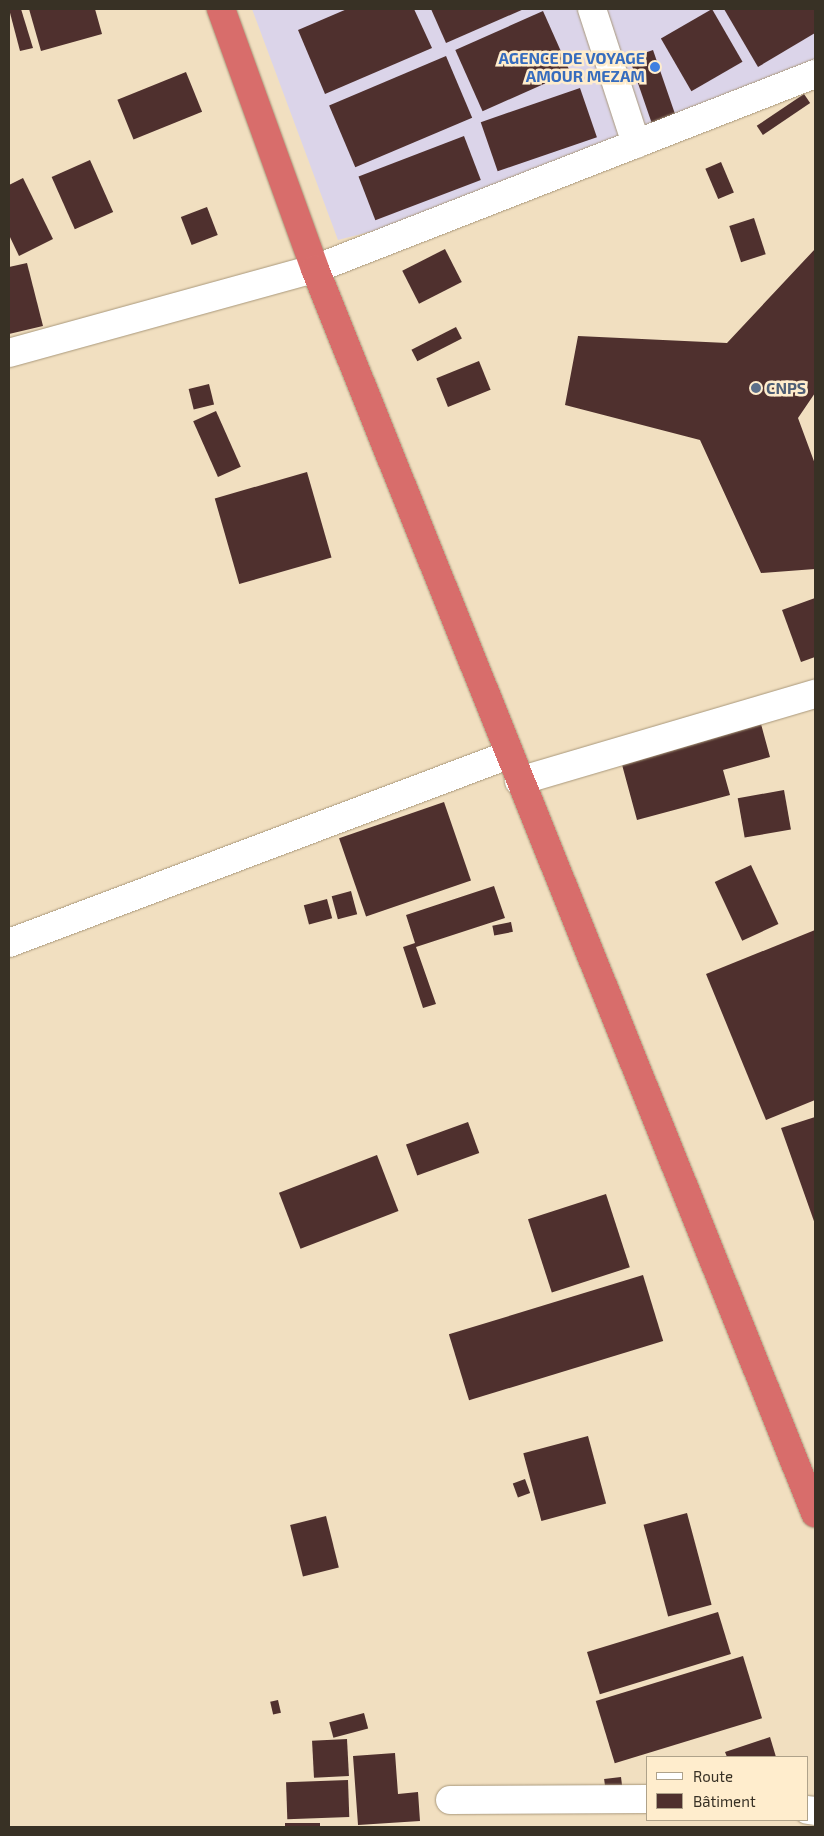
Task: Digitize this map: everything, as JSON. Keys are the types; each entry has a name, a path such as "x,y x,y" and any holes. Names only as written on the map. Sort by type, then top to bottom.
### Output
{"highway":[{"path":"221,9 315,269 508,755 808,1474 815,1513"}],"street":[{"path":"592,9 636,144"},
{"path":"9,353 315,269 815,74"},
{"path":"519,781 815,694"},
{"path":"9,943 508,755"},
{"path":"450,1800 646,1799"}],"shaded area":[{"path":"252,9 815,9 815,60 682,123 424,218 338,240"}],"building":[{"path":"9,9 21,9 33,48 20,51"},
{"path":"29,9 95,9 102,34 41,51"},
{"path":"347,9 414,9 432,48 325,94 298,30"},
{"path":"431,9 524,9 446,43"},
{"path":"712,9 742,62 691,91 661,38"},
{"path":"724,9 815,9 815,33 758,67"},
{"path":"543,11 570,72 483,111 455,50"},
{"path":"653,50 677,121 654,129 629,58"},
{"path":"446,56 472,118 355,167 329,106"},
{"path":"186,72 202,112 133,140 117,100"},
{"path":"580,88 597,137 498,171 481,122"},
{"path":"804,94 810,103 763,135 757,126"},
{"path":"464,136 481,180 375,220 359,176"},
{"path":"90,160 113,212 75,229 52,177"},
{"path":"721,162 734,192 718,199 705,169"},
{"path":"23,178 53,239 19,256 9,235 9,185"},
{"path":"207,207 218,235 192,245 181,217"},
{"path":"754,218 766,254 741,262 729,226"},
{"path":"445,249 462,282 419,304 402,271"},
{"path":"815,249 815,393 798,418 815,464 815,569 761,573 700,440 565,405 578,336 727,343"},
{"path":"27,263 43,326 9,334 9,267"},
{"path":"456,327 462,339 417,361 411,350"},
{"path":"479,361 491,390 448,407 436,378"},
{"path":"209,384 214,404 194,409 189,389"},
{"path":"216,411 241,467 218,477 193,421"},
{"path":"307,472 332,558 239,584 215,498"},
{"path":"815,598 815,657 801,662 782,610"},
{"path":"761,724 770,757 723,770 730,795 637,820 621,761"},
{"path":"784,790 791,829 745,838 738,798"},
{"path":"444,802 471,880 366,917 339,838"},
{"path":"751,865 778,924 742,941 715,882"},
{"path":"494,886 505,918 416,947 436,1004 423,1008 403,947 415,943 406,915"},
{"path":"351,891 357,914 338,919 332,896"},
{"path":"327,899 332,918 309,925 304,905"},
{"path":"511,922 513,932 494,935 492,926"},
{"path":"815,930 815,1100 766,1120 706,974"},
{"path":"815,1117 815,1224 781,1128"},
{"path":"468,1122 479,1153 417,1176 406,1145"},
{"path":"377,1155 399,1211 300,1249 279,1193"},
{"path":"606,1194 630,1267 552,1293 528,1219"},
{"path":"643,1275 663,1341 469,1400 449,1334"},
{"path":"588,1436 606,1504 541,1521 523,1453"},
{"path":"525,1479 530,1493 518,1498 513,1483"},
{"path":"687,1513 712,1605 668,1616 644,1525"},
{"path":"326,1516 339,1567 303,1576 290,1525"},
{"path":"718,1612 731,1654 600,1694 587,1652"},
{"path":"743,1656 762,1718 615,1763 596,1701"},
{"path":"278,1700 281,1713 273,1714 270,1702"},
{"path":"364,1713 368,1728 333,1738 329,1722"},
{"path":"770,1737 776,1756 727,1756 725,1752"},
{"path":"347,1739 349,1776 314,1778 312,1741"},
{"path":"395,1753 398,1794 418,1792 420,1821 358,1825 353,1756"},
{"path":"621,1777 625,1808 608,1810 604,1779"},
{"path":"348,1780 349,1817 287,1819 286,1782"},
{"path":"285,1823 320,1823 320,1827 285,1827"}],"place":[{"name":"AGENCE DE VOYAGE AMOUR MEZAM","path":"655,67"},
{"name":"CNPS","path":"756,388"}]}
